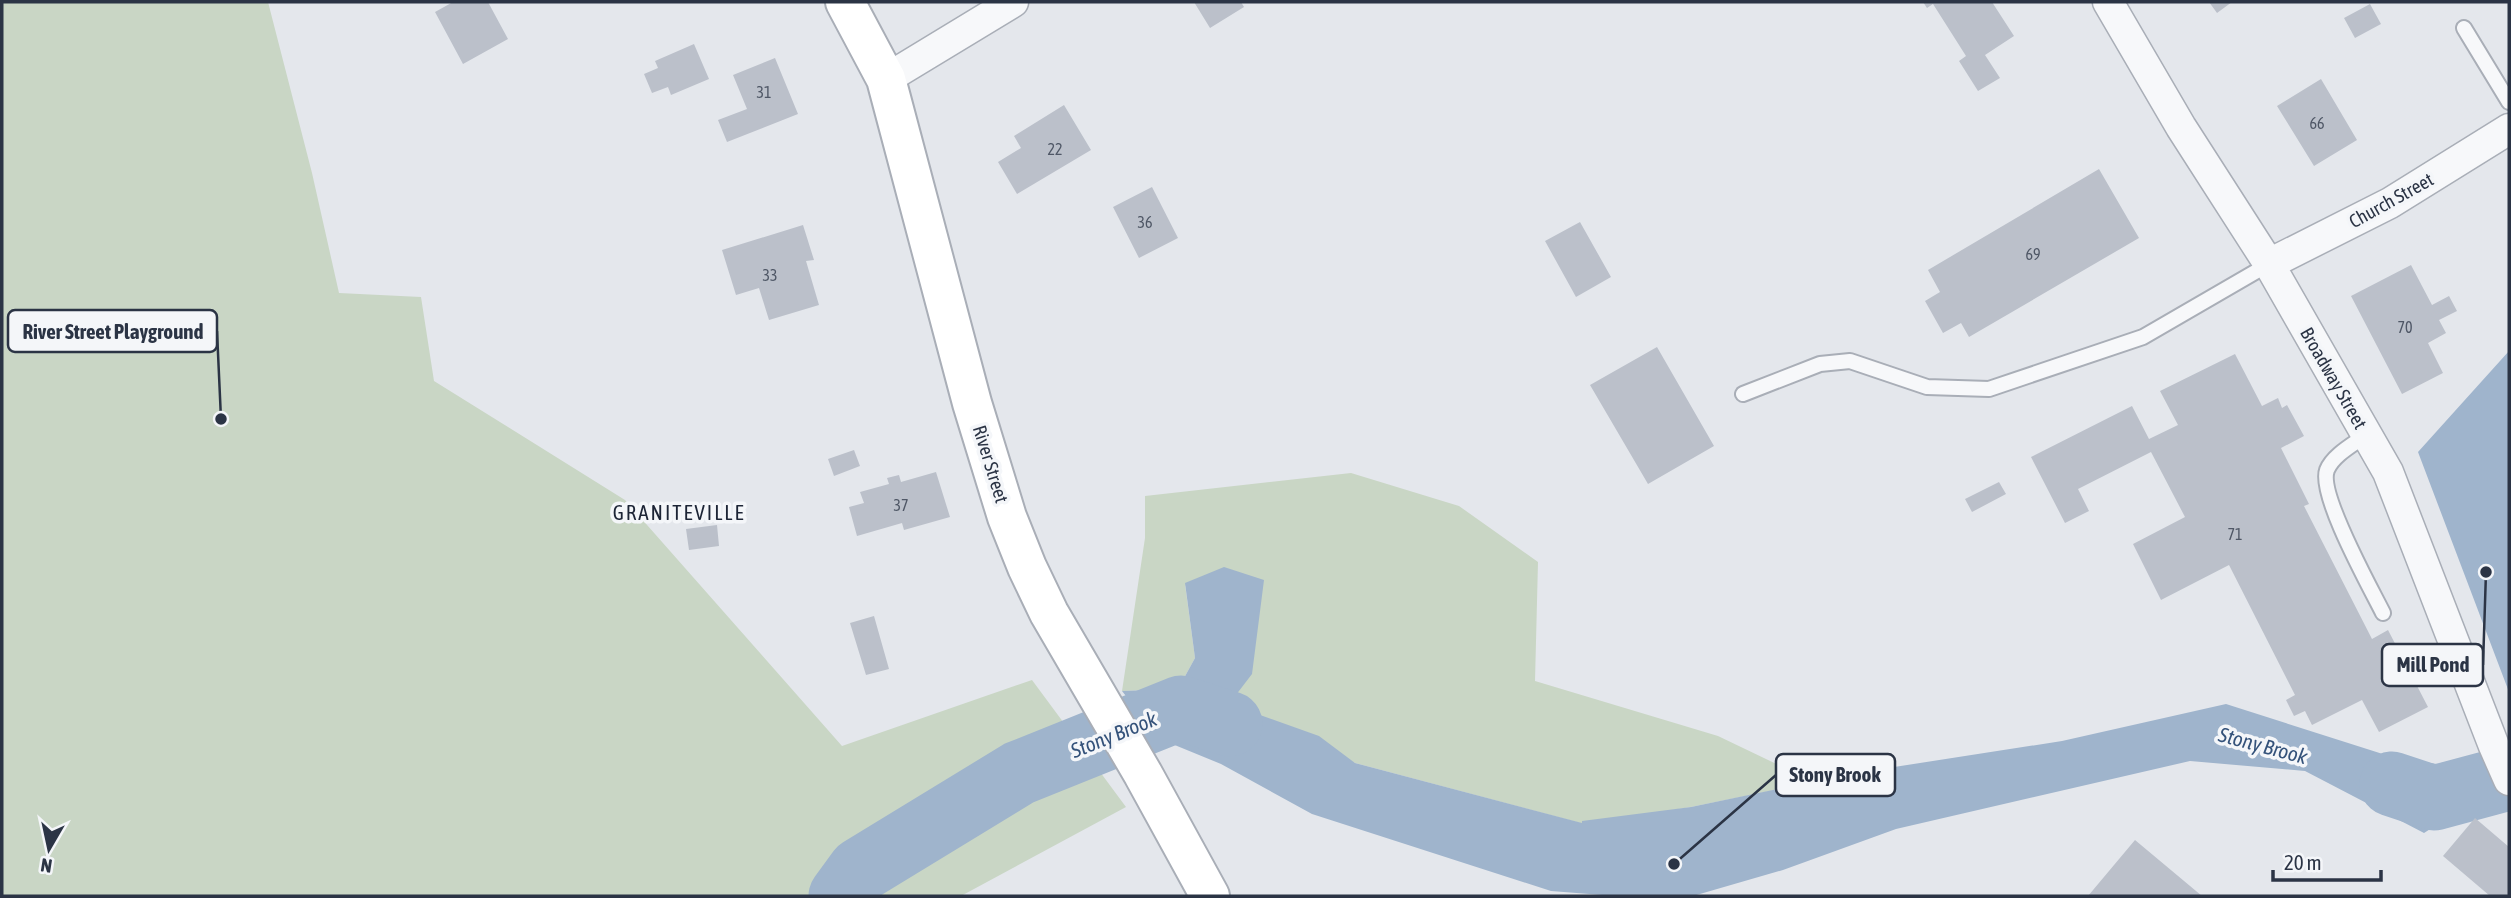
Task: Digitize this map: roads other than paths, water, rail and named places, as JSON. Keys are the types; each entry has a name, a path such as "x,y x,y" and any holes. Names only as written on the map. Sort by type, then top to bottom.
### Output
{"main road":[{"name":"River Street","path":"845,2 886,79 956,344 1004,506 1027,567 1049,613 1210,896"}],"street":[{"path":"886,79 1013,2"},
{"name":"Broadway Street","path":"2108,2 2181,127 2269,264 2388,472 2509,780"},
{"name":"Church Street","path":"2269,264 2390,203 2509,130"}],"lane":[{"path":"2464,28 2509,102"},
{"path":"1743,394 1820,364 1850,361 1927,387 1989,389 2143,337 2269,264"},
{"path":"2366,435 2331,463 2325,479 2329,501 2383,613"}],"water":[{"path":"2509,351 2509,692 2418,452"},
{"path":"1224,567 1264,580 1252,674 1229,704 1319,736 1355,763 1582,823 1691,807 1849,774 2062,741 2226,704 2389,756 2472,770 2486,809 2435,826 2424,833 2305,771 2190,761 1896,829 1783,870 1693,896 1615,896 1551,891 1312,814 1221,764 1160,739 1122,691 1178,689 1195,658 1185,583"}],"waterway":[{"name":"Stony Brook","path":"841,896 860,870 1019,773 1181,708 1230,724"},
{"name":"Stony Brook","path":"2392,784 2434,798 2509,778"}],"place":[{"name":"River Street Playground","path":"221,419"},
{"name":"Mill Pond","path":"2486,572"},
{"name":"Stony Brook","path":"1674,864"}],"district":[{"name":"GRANITEVILLE","path":"679,513"}]}
